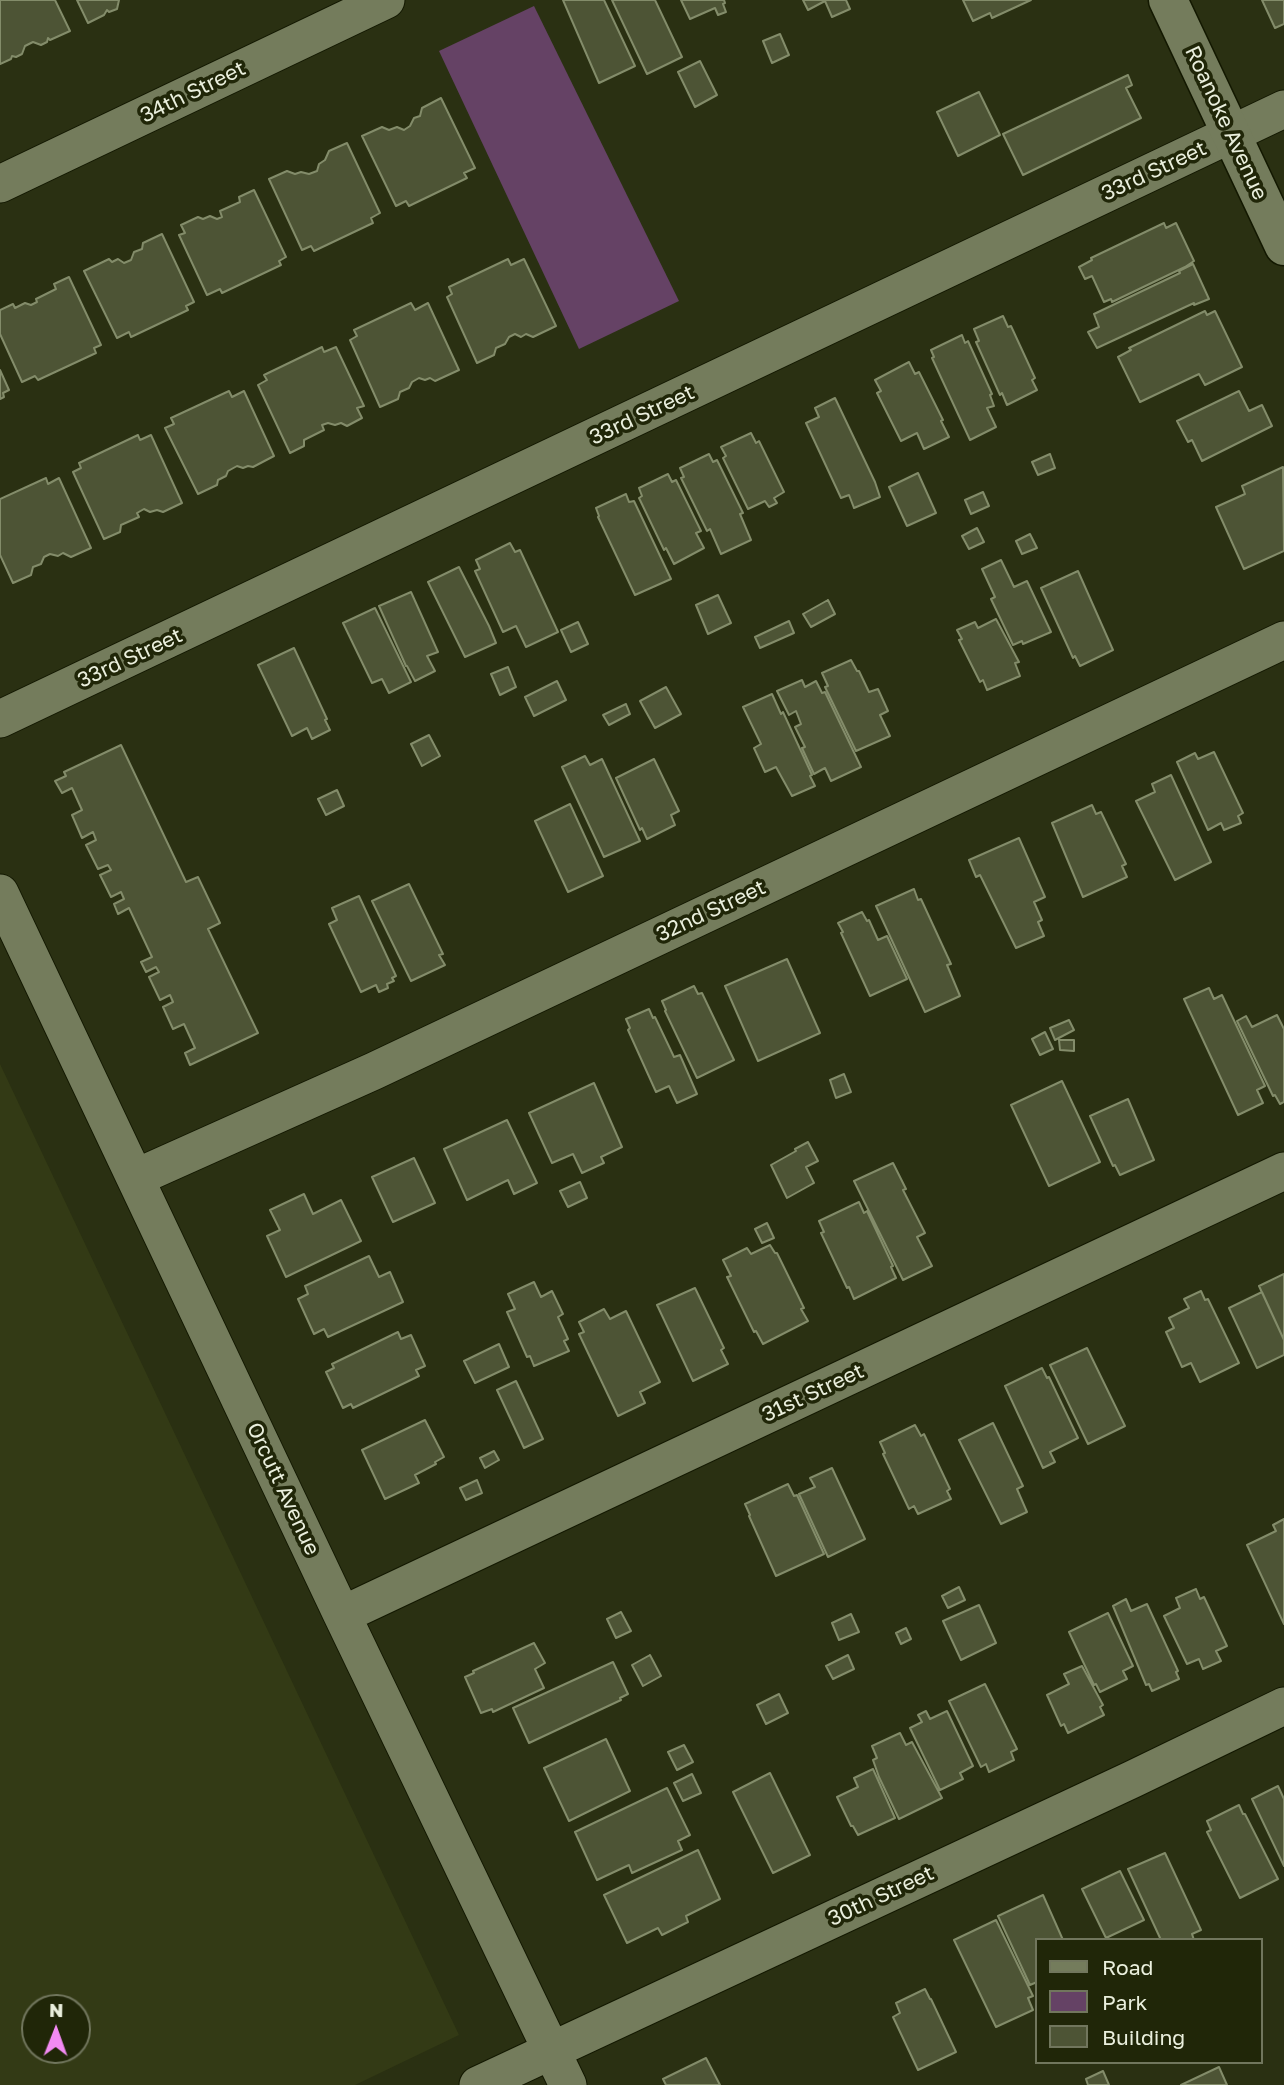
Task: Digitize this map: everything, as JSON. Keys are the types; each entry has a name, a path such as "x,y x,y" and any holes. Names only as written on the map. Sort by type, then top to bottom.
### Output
{"street":[{"name":"34th Street","path":"0,184 386,0"},
{"name":"Roanoke Avenue","path":"1168,0 1284,246"},
{"name":"33rd Street","path":"0,719 1284,109"},
{"name":"32nd Street","path":"135,1178 374,1071 1284,640"},
{"name":"Orcutt Avenue","path":"0,893 568,2085"},
{"name":"31st Street","path":"342,1615 1284,1171"},
{"name":"30th Street","path":"478,2085 1284,1706"}],"shaded area":[{"path":"0,1064 459,2035 355,2085 0,2085"}],"green space":[{"path":"534,6 679,301 579,349 439,51"}],"building":[{"path":"0,0 55,0 70,31 50,40 48,38 47,42 41,45 33,42 25,46 22,54 12,56 0,64"},
{"path":"77,0 119,0 117,9 109,12 107,10 104,15 88,23"},
{"path":"563,0 604,0 635,66 599,83"},
{"path":"612,0 655,0 682,57 647,74"},
{"path":"681,0 724,0 726,12 718,15 715,8 690,19"},
{"path":"803,0 846,0 850,9 832,17 825,1 808,10"},
{"path":"963,0 1031,0 992,18 990,13 973,21"},
{"path":"1262,0 1284,0 1284,24 1275,28"},
{"path":"780,34 789,55 772,63 763,41"},
{"path":"700,61 717,95 695,107 678,72"},
{"path":"1128,75 1132,85 1126,88 1141,118 1023,175 1003,134"},
{"path":"979,92 1000,135 958,156 937,112"},
{"path":"441,98 475,168 464,173 467,178 409,206 406,201 396,206 362,136 382,127 404,130 414,118 420,116 422,108"},
{"path":"347,143 380,213 371,218 373,223 314,251 311,246 302,250 269,179 287,171 309,174 317,171 329,151"},
{"path":"254,190 286,257 279,261 281,265 222,293 220,289 207,295 179,235 185,233 181,225 198,217 222,217 220,211 240,202 239,197"},
{"path":"1164,223 1166,228 1176,223 1194,261 1112,302 1111,299 1104,302 1092,276 1085,279 1079,267 1092,260 1091,258"},
{"path":"162,234 194,302 186,306 188,310 131,337 129,332 117,338 84,271 109,259 112,262 118,259 124,263 131,260 134,252 142,249 143,243"},
{"path":"508,259 511,265 524,259 556,326 533,337 515,334 509,337 505,344 496,348 494,355 477,363 447,297 452,294 449,287"},
{"path":"1193,264 1209,299 1194,303 1097,348 1088,332 1099,327 1094,314 1180,273 1179,271"},
{"path":"69,277 101,345 94,348 96,353 38,380 35,376 22,382 0,334 0,310 13,304 15,308 25,303 31,305 37,302 36,299 56,289 54,284"},
{"path":"411,303 415,310 428,303 459,370 435,381 419,378 412,382 409,388 400,392 398,399 380,407 350,340 357,336 354,330"},
{"path":"1205,311 1207,315 1215,311 1242,367 1205,385 1199,374 1140,402 1118,357 1131,350 1129,348"},
{"path":"1003,316 1008,327 1011,326 1035,378 1032,380 1037,390 1007,405 976,342 979,341 974,329"},
{"path":"962,335 965,343 968,341 992,394 990,395 994,406 987,408 996,427 970,440 932,358 934,357 931,350"},
{"path":"322,347 324,352 336,347 364,406 357,408 362,418 347,426 341,423 322,425 324,430 304,440 304,446 290,453 258,385 267,380 264,375"},
{"path":"909,362 915,374 919,372 949,437 924,449 917,433 901,441 877,393 881,391 875,380"},
{"path":"0,370 9,390 3,393 4,397 0,399"},
{"path":"229,391 232,397 244,391 274,456 253,467 237,466 218,480 217,485 198,494 165,428 174,424 171,418"},
{"path":"1239,391 1249,411 1262,405 1272,426 1202,461 1192,440 1188,442 1177,421"},
{"path":"835,398 880,497 854,508 849,495 841,498 806,423 819,417 815,408"},
{"path":"751,433 756,443 759,441 784,492 774,498 777,503 769,507 765,501 748,509 723,458 726,456 721,447"},
{"path":"138,435 140,440 151,435 182,503 163,512 144,509 137,513 139,517 121,525 120,532 104,539 73,472 81,468 79,463"},
{"path":"709,454 713,462 717,460 743,513 740,514 751,540 721,554 681,478 684,477 680,468"},
{"path":"1050,454 1055,468 1038,475 1032,462"},
{"path":"1283,467 1284,551 1244,569 1216,507 1245,494 1242,486"},
{"path":"918,473 936,513 907,526 889,487"},
{"path":"668,474 672,482 676,480 701,531 696,533 704,548 674,564 666,548 664,550 639,498 642,496 639,488"},
{"path":"46,478 48,484 59,478 91,548 71,557 63,553 58,556 50,554 44,557 41,564 33,567 31,575 13,583 0,555 0,499"},
{"path":"983,492 989,506 971,514 965,500"},
{"path":"626,494 629,502 634,501 671,579 635,595 596,508"},
{"path":"977,528 984,542 969,549 962,536"},
{"path":"1030,534 1037,548 1022,554 1016,541"},
{"path":"510,543 515,552 520,550 558,632 526,647 516,626 503,632 475,571 480,569 476,560"},
{"path":"1001,560 1014,587 1027,581 1051,632 1023,644 1022,641 1013,645 991,599 995,597 982,569"},
{"path":"459,567 496,643 465,657 428,582"},
{"path":"1078,571 1113,650 1080,666 1075,656 1073,658 1041,588"},
{"path":"411,592 438,652 427,656 435,671 415,681 379,606"},
{"path":"718,595 731,623 708,634 696,605"},
{"path":"828,600 835,614 811,627 803,614"},
{"path":"375,608 411,682 389,693 382,679 372,683 343,623"},
{"path":"996,619 1019,662 1015,663 1020,676 987,690 983,680 980,682 959,640 962,639 957,630 975,622 978,628"},
{"path":"789,621 794,633 760,648 755,637"},
{"path":"578,622 588,644 571,652 561,630"},
{"path":"294,648 330,730 312,739 307,728 292,736 258,665"},
{"path":"851,660 869,692 878,689 888,711 880,715 890,736 856,751 825,687 828,686 822,673"},
{"path":"508,667 516,687 500,695 491,674"},
{"path":"802,680 805,687 816,681 822,693 825,692 861,767 831,781 825,768 814,774 795,727 801,724 796,711 789,715 777,691"},
{"path":"557,681 566,700 534,716 525,697"},
{"path":"666,687 681,714 655,728 640,701"},
{"path":"772,694 781,714 783,712 815,786 792,796 776,767 765,772 754,748 761,744 743,707"},
{"path":"626,704 630,714 609,725 603,715"},
{"path":"429,735 440,756 422,766 411,744"},
{"path":"121,745 186,882 198,877 220,923 208,929 258,1033 190,1065 185,1053 195,1048 184,1024 173,1029 163,1007 173,1002 170,995 160,1000 149,977 159,972 156,967 146,972 141,962 152,957 129,908 118,914 114,904 124,899 121,892 111,897 100,875 111,870 108,865 98,869 86,845 96,840 93,832 82,838 72,815 82,810 72,788 62,793 55,781 66,776 64,772"},
{"path":"1214,752 1243,813 1238,816 1241,823 1224,830 1221,823 1208,830 1177,762 1195,753 1198,759"},
{"path":"585,756 590,765 602,759 640,841 604,857 562,767"},
{"path":"654,759 679,811 671,815 675,825 647,839 642,828 640,830 616,778"},
{"path":"1171,775 1211,862 1175,880 1136,801 1155,792 1152,784"},
{"path":"337,790 344,806 326,815 318,799"},
{"path":"570,804 603,876 568,892 535,821"},
{"path":"1092,805 1096,814 1101,812 1126,864 1122,866 1127,877 1083,897 1052,823"},
{"path":"1019,838 1045,897 1034,902 1042,920 1038,922 1044,936 1016,948 980,875 976,877 969,860"},
{"path":"409,884 443,954 439,955 445,965 411,981 372,901"},
{"path":"914,889 951,964 947,965 960,996 925,1012 876,906"},
{"path":"359,896 396,976 392,978 394,981 387,984 388,988 379,992 376,985 361,992 329,924 337,920 332,908"},
{"path":"862,912 867,921 869,920 878,940 887,936 907,979 870,996 838,923"},
{"path":"787,959 820,1033 758,1061 725,986"},
{"path":"694,986 698,994 702,993 734,1060 697,1078 662,1001"},
{"path":"1209,988 1214,999 1222,995 1265,1086 1257,1090 1263,1103 1238,1115 1184,999"},
{"path":"649,1009 674,1057 680,1055 697,1094 677,1103 669,1086 656,1092 628,1030 630,1028 626,1019"},
{"path":"1277,1015 1284,1029 1284,1102 1280,1104 1275,1095 1273,1096 1237,1021 1246,1016 1252,1027"},
{"path":"1069,1020 1074,1030 1055,1040 1050,1028"},
{"path":"1045,1032 1053,1049 1040,1055 1032,1039"},
{"path":"1059,1040 1074,1040 1074,1051 1060,1050"},
{"path":"844,1074 851,1092 836,1098 830,1080"},
{"path":"1062,1081 1100,1162 1049,1186 1011,1105"},
{"path":"594,1083 622,1147 601,1157 604,1163 582,1173 573,1154 552,1163 529,1113"},
{"path":"1128,1099 1154,1160 1120,1175 1115,1165 1113,1166 1090,1116"},
{"path":"507,1120 537,1183 514,1194 508,1180 467,1200 444,1149"},
{"path":"808,1142 818,1161 806,1167 814,1183 787,1198 771,1165"},
{"path":"414,1158 435,1203 393,1222 372,1177"},
{"path":"893,1163 906,1189 903,1190 925,1233 917,1237 932,1266 903,1280 854,1181"},
{"path":"580,1182 587,1198 568,1207 560,1191"},
{"path":"304,1194 313,1214 341,1200 361,1241 286,1277 267,1236 280,1230 270,1210"},
{"path":"859,1202 864,1213 867,1211 896,1278 854,1299 821,1233 824,1232 819,1221"},
{"path":"767,1223 774,1238 762,1243 755,1229"},
{"path":"770,1245 777,1253 808,1321 763,1344 756,1331 754,1332 727,1277 731,1276 723,1260 747,1248 751,1254"},
{"path":"369,1256 379,1277 390,1272 403,1302 328,1337 324,1329 314,1334 298,1299 308,1294 305,1286"},
{"path":"1284,1274 1284,1340 1259,1286"},
{"path":"534,1282 541,1297 552,1291 563,1314 558,1317 568,1339 564,1341 569,1351 534,1366 530,1356 527,1357 507,1312 515,1309 508,1294"},
{"path":"695,1288 724,1348 721,1350 728,1364 693,1381 657,1305"},
{"path":"1201,1291 1205,1300 1208,1299 1239,1363 1200,1382 1191,1363 1182,1367 1166,1332 1174,1328 1169,1318 1189,1308 1184,1299"},
{"path":"1262,1292 1284,1340 1284,1355 1257,1368 1229,1308"},
{"path":"604,1309 610,1319 626,1311 660,1382 640,1392 645,1403 618,1416 579,1334 584,1332 579,1322"},
{"path":"398,1332 401,1339 411,1335 425,1366 416,1370 419,1376 353,1408 351,1404 343,1408 326,1372 334,1368 332,1364"},
{"path":"499,1344 509,1367 475,1383 464,1361"},
{"path":"1087,1348 1125,1426 1088,1444 1050,1365"},
{"path":"1042,1368 1047,1378 1049,1377 1078,1438 1050,1452 1055,1462 1043,1468 1005,1386"},
{"path":"516,1381 543,1439 524,1448 497,1390"},
{"path":"425,1420 444,1457 415,1475 419,1483 385,1499 362,1450"},
{"path":"993,1423 1023,1486 1017,1489 1027,1512 1001,1524 959,1440"},
{"path":"915,1425 921,1436 924,1434 950,1489 947,1491 951,1499 918,1514 914,1506 909,1509 880,1442"},
{"path":"494,1451 499,1460 485,1468 480,1458"},
{"path":"832,1468 865,1539 828,1557 799,1494 815,1487 810,1478"},
{"path":"477,1480 482,1493 466,1500 460,1488"},
{"path":"788,1484 794,1496 797,1495 824,1554 776,1576 745,1504"},
{"path":"1284,1519 1284,1624 1247,1545 1276,1531 1273,1525"},
{"path":"959,1587 965,1600 948,1608 942,1596"},
{"path":"1196,1589 1200,1599 1204,1597 1227,1646 1216,1651 1221,1661 1203,1669 1199,1659 1187,1664 1164,1616 1180,1608 1176,1598"},
{"path":"1126,1599 1131,1611 1147,1604 1178,1671 1176,1672 1179,1679 1152,1691 1149,1684 1146,1685 1113,1606"},
{"path":"979,1605 996,1643 961,1660 943,1621"},
{"path":"621,1612 631,1631 616,1638 607,1619"},
{"path":"1108,1613 1133,1666 1123,1671 1127,1679 1100,1692 1096,1684 1094,1685 1069,1632"},
{"path":"851,1614 859,1632 839,1640 832,1623"},
{"path":"906,1628 911,1639 901,1644 896,1633"},
{"path":"534,1643 545,1663 535,1669 544,1688 493,1712 492,1709 481,1713 465,1677"},
{"path":"650,1655 661,1676 643,1686 632,1665"},
{"path":"848,1655 854,1669 833,1679 826,1666"},
{"path":"613,1662 628,1694 620,1698 621,1700 529,1743 513,1708"},
{"path":"1082,1666 1103,1705 1100,1707 1104,1715 1068,1733 1064,1724 1061,1726 1047,1695 1069,1684 1064,1674"},
{"path":"985,1684 1017,1749 1011,1752 1014,1760 989,1772 986,1764 981,1767 949,1701"},
{"path":"779,1694 788,1713 766,1724 757,1705"},
{"path":"926,1711 930,1719 947,1711 973,1766 960,1773 963,1779 940,1790 910,1728 922,1722 918,1715"},
{"path":"900,1733 906,1745 912,1742 942,1798 899,1819 879,1777 873,1760 877,1758 872,1746"},
{"path":"606,1739 630,1791 569,1821 544,1768"},
{"path":"684,1745 693,1762 677,1770 668,1752"},
{"path":"873,1769 895,1818 858,1835 837,1797 858,1787 854,1778"},
{"path":"770,1773 810,1855 773,1873 733,1792"},
{"path":"692,1774 701,1793 683,1801 674,1783"},
{"path":"1278,1786 1284,1799 1284,1866 1252,1799"},
{"path":"667,1788 690,1835 678,1841 682,1850 632,1873 629,1865 597,1880 575,1832"},
{"path":"1239,1805 1278,1879 1240,1898 1207,1832 1211,1830 1207,1821"},
{"path":"698,1850 720,1899 686,1916 688,1922 662,1935 658,1928 627,1943 604,1895"},
{"path":"1165,1853 1201,1930 1192,1934 1193,1938 1160,1938 1128,1869"},
{"path":"1120,1871 1144,1920 1106,1938 1082,1889"},
{"path":"1043,1895 1062,1938 1036,1938 1036,1982 1030,1985 998,1916"},
{"path":"996,1920 1033,1996 1028,1998 1033,2010 996,2027 954,1940"},
{"path":"925,1989 956,2052 918,2070 893,2017 900,2013 896,2003"},
{"path":"706,2058 720,2085 666,2085 663,2079"},
{"path":"1219,2067 1227,2085 1181,2085"},
{"path":"1103,2071 1109,2085 1088,2085 1086,2079"}]}
